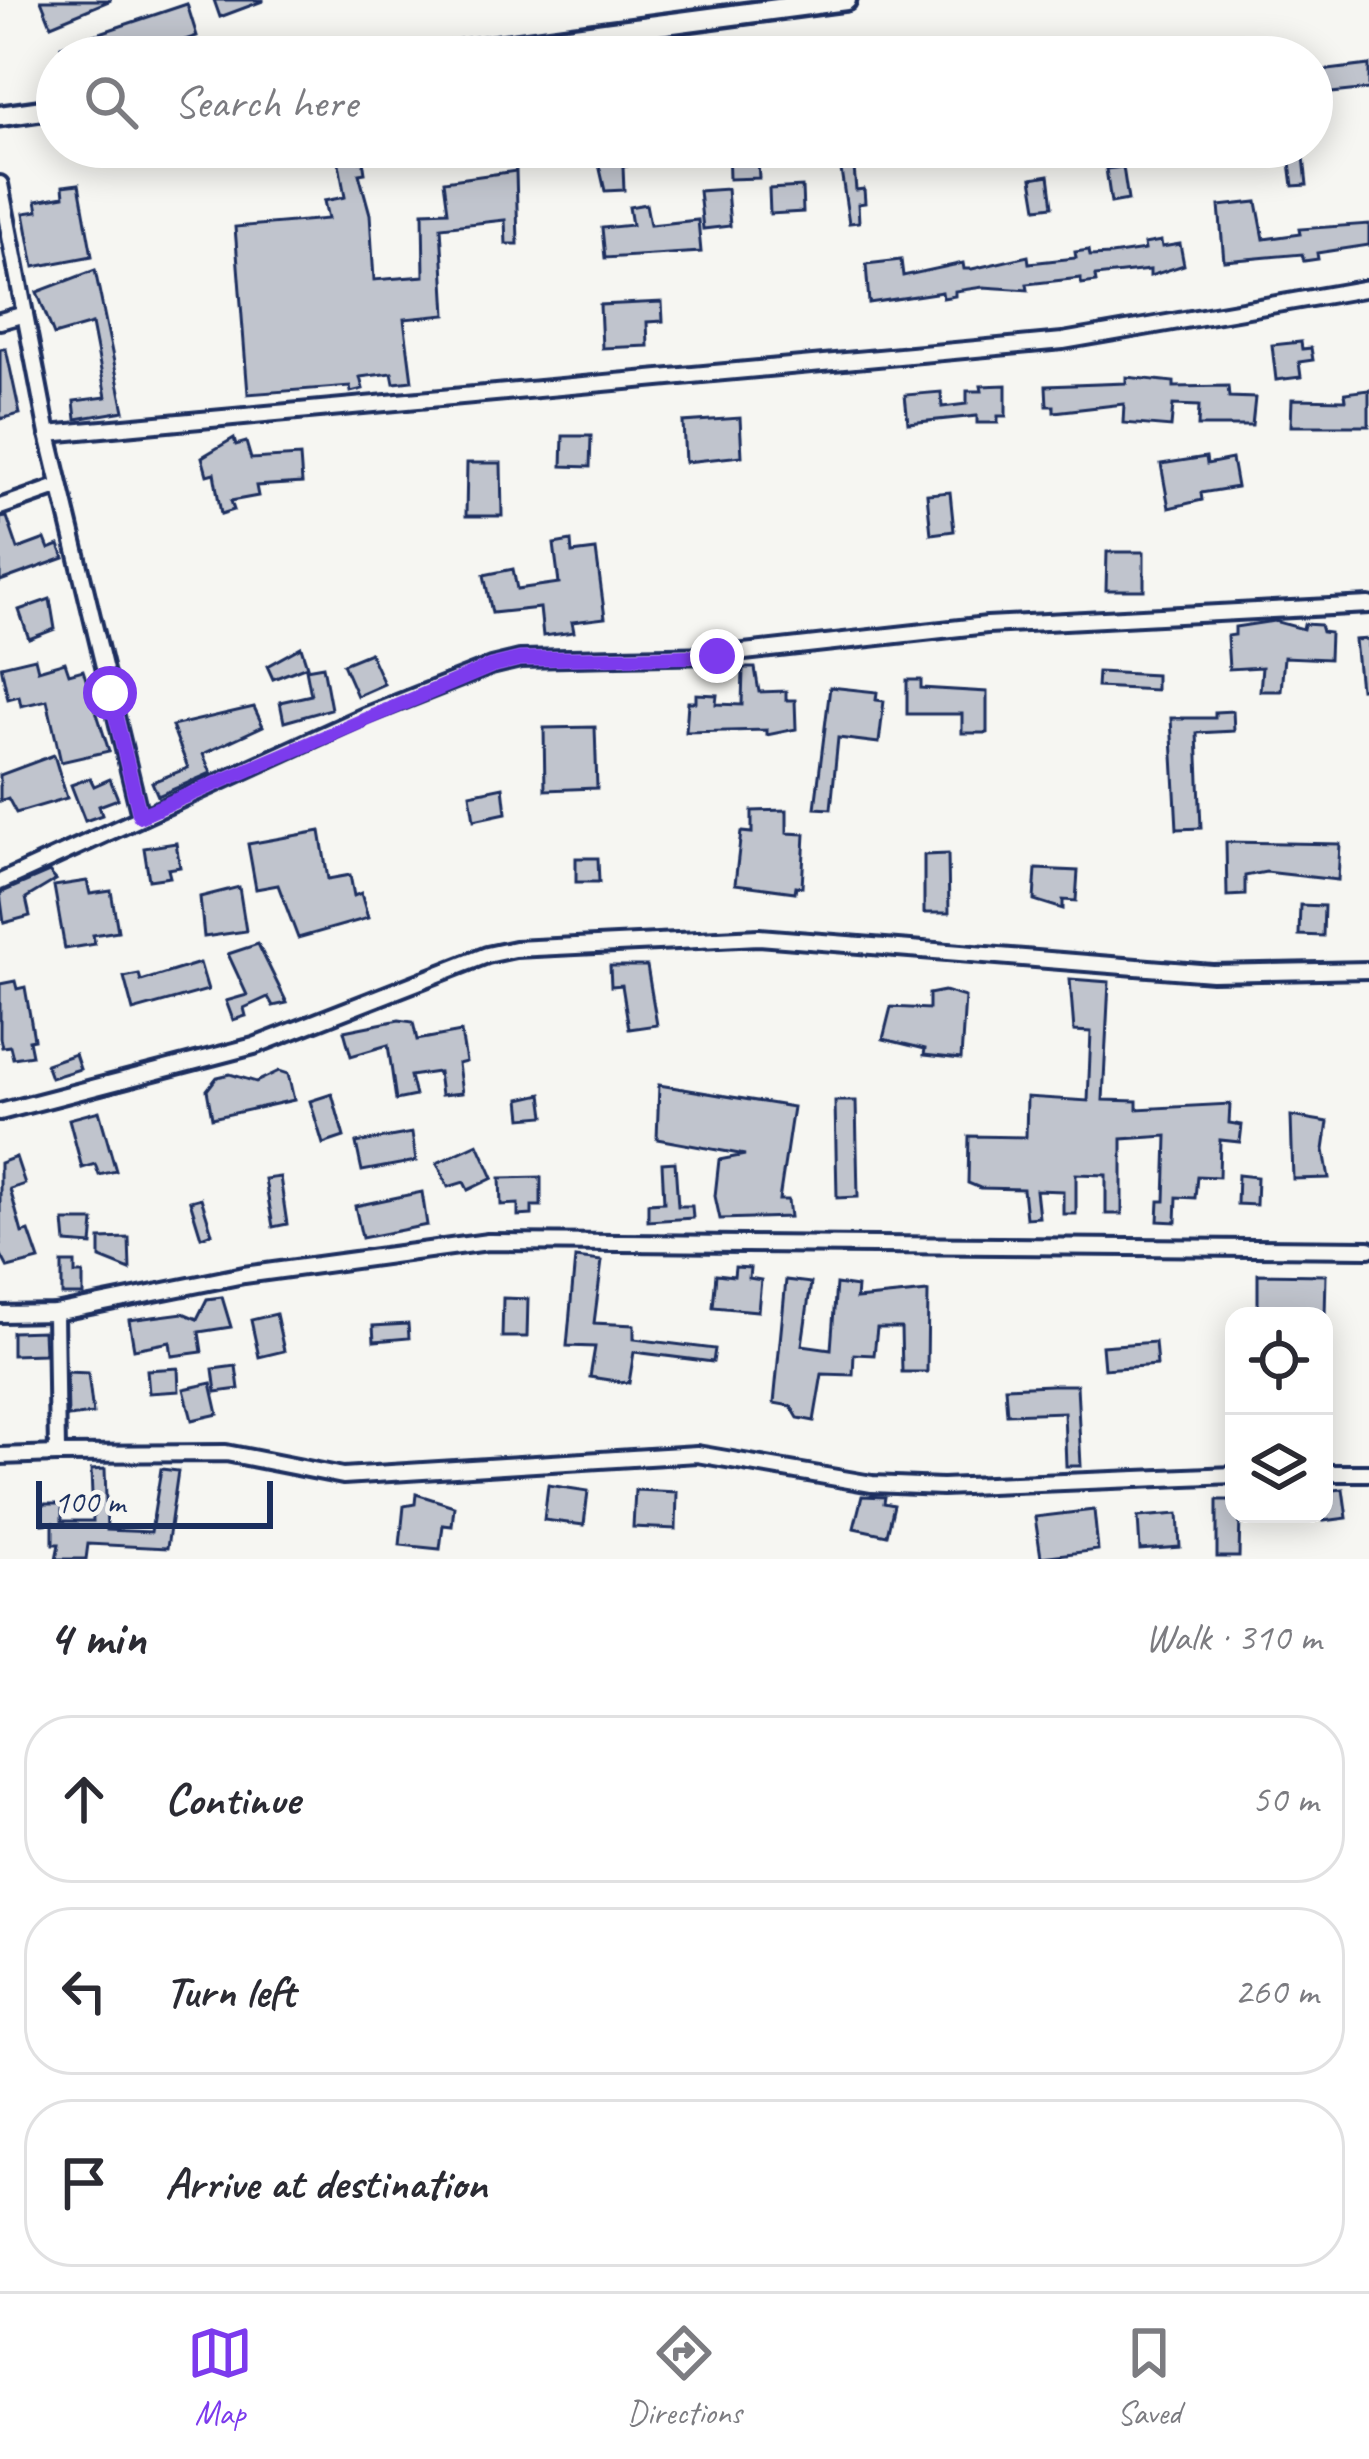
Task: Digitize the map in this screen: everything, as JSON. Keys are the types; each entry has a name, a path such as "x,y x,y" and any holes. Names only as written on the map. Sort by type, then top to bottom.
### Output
{"street":[{"path":"575,36 846,0"},
{"path":"0,116 36,111"},
{"path":"0,184 48,434 140,816"},
{"path":"48,434 1063,341 1369,287"},
{"path":"0,321 25,314"},
{"path":"0,507 60,486"},
{"path":"0,882 364,716 520,659 717,656 987,625 1369,605"},
{"path":"0,1112 254,1046 487,955 515,949 759,938 1212,973 1369,970"},
{"path":"0,1313 55,1313 244,1275 488,1242 1369,1249"},
{"path":"55,1313 57,1454"},
{"path":"0,1456 226,1453 344,1476 697,1454 872,1484 942,1487 1225,1475"},
{"path":"1333,1474 1369,1473"}],"building":[{"path":"41,0 111,0 51,25"},
{"path":"214,0 263,0 263,1 220,17"},
{"path":"187,4 197,36 91,36"},
{"path":"1369,65 1369,89 1333,93 1333,69"},
{"path":"340,168 364,168 365,173 359,174 370,214 374,280 424,276 423,212 448,211 444,181 516,171 518,244 506,244 505,220 441,227 446,315 404,319 412,381 394,383 392,373 360,377 363,389 351,392 350,386 248,394 235,227 328,219 324,201 345,197"},
{"path":"600,168 623,168 624,190 605,191"},
{"path":"729,168 758,168 759,178 729,179"},
{"path":"854,168 856,190 864,189 865,203 858,204 859,222 849,223 841,170"},
{"path":"1123,168 1128,200 1111,203 1106,169"},
{"path":"1291,168 1305,168 1307,185 1293,186"},
{"path":"1049,175 1053,206 1037,208 1032,178"},
{"path":"79,184 92,256 34,267 24,213 38,211 36,201 64,196 63,186"},
{"path":"802,187 803,212 770,214 769,189"},
{"path":"727,189 730,226 703,229 699,191"},
{"path":"1257,202 1264,239 1300,234 1299,229 1369,224 1369,245 1317,253 1318,259 1304,261 1302,254 1224,261 1219,206"},
{"path":"646,204 650,225 698,220 701,252 605,258 602,228 632,225 629,207"},
{"path":"1161,241 1162,247 1180,244 1184,265 1150,276 1150,270 1095,276 1096,282 1081,284 1081,278 1027,284 1028,290 983,287 943,298 942,292 869,303 866,264 901,260 903,276 963,263 964,269 972,269 1028,256 1029,263 1076,258 1075,252 1089,250 1090,256 1111,255 1145,250 1144,244"},
{"path":"95,270 124,411 76,419 74,401 106,397 92,324 54,335 37,292"},
{"path":"662,302 663,321 647,322 648,346 602,348 600,305"},
{"path":"1301,342 1302,349 1311,348 1313,360 1299,362 1301,377 1276,380 1272,345"},
{"path":"0,349 6,349 20,414 0,419"},
{"path":"1126,377 1174,382 1174,387 1228,386 1229,397 1255,398 1252,426 1198,426 1199,406 1173,405 1171,427 1123,423 1124,404 1054,412 1054,406 1047,406 1046,386 1126,383"},
{"path":"1006,385 1006,416 998,416 998,423 977,423 977,416 908,423 905,395 941,392 942,407 967,404 967,391 982,391 981,386"},
{"path":"1369,390 1369,426 1291,426 1292,399 1346,400 1345,393"},
{"path":"740,418 742,456 685,462 683,422"},
{"path":"563,436 591,436 590,467 562,466"},
{"path":"234,438 236,445 246,442 251,459 300,456 302,483 256,486 258,496 231,501 234,510 221,514 214,473 207,475 202,457"},
{"path":"1206,457 1207,464 1232,459 1237,487 1201,493 1202,500 1169,508 1161,464"},
{"path":"467,463 501,463 502,516 466,516"},
{"path":"950,492 954,531 931,534 927,494"},
{"path":"7,517 18,549 45,539 49,549 59,545 64,558 0,581 0,518"},
{"path":"571,541 572,553 596,550 605,618 572,622 574,632 543,636 540,608 492,613 484,575 513,569 517,589 559,583 554,544"},
{"path":"1107,552 1144,552 1144,590 1106,590"},
{"path":"50,599 55,629 29,639 19,610"},
{"path":"1274,621 1303,629 1304,624 1320,625 1322,632 1330,633 1329,659 1284,657 1281,691 1260,691 1262,667 1229,669 1227,636 1235,635 1235,627"},
{"path":"1369,639 1369,688 1360,689 1355,640"},
{"path":"301,647 307,666 273,679 267,666"},
{"path":"370,653 384,684 357,696 343,664"},
{"path":"35,658 38,670 65,662 69,674 83,670 109,751 61,762 47,700 21,706 19,696 8,699 1,666"},
{"path":"323,666 331,709 284,722 280,702 311,695 306,669"},
{"path":"743,668 755,668 759,692 786,691 786,700 795,700 796,729 767,735 767,730 686,732 688,702 696,702 696,694 717,695 716,704 742,705"},
{"path":"1098,672 1156,675 1156,690 1097,687"},
{"path":"907,680 921,680 921,688 987,692 987,733 962,733 962,714 907,714"},
{"path":"830,687 877,692 876,700 884,701 879,743 838,738 831,809 815,808"},
{"path":"254,707 263,726 203,754 211,773 158,796 152,782 188,768 172,726"},
{"path":"1233,711 1234,731 1197,733 1201,828 1177,829 1171,718 1215,718 1215,712"},
{"path":"595,727 597,788 545,790 544,728"},
{"path":"54,755 67,798 16,813 8,798 0,801 0,775"},
{"path":"90,778 94,786 110,779 118,799 99,806 102,815 85,821 71,785"},
{"path":"503,787 506,813 474,820 470,794"},
{"path":"787,810 787,833 805,834 802,887 796,886 795,892 735,884 741,832 752,833 752,811"},
{"path":"320,831 328,879 350,875 354,896 361,893 368,918 298,938 278,885 256,889 248,844"},
{"path":"1226,842 1340,844 1338,880 1266,872 1245,876 1245,895 1227,896"},
{"path":"176,843 180,867 168,869 170,877 149,880 144,848"},
{"path":"948,854 949,913 924,913 924,855"},
{"path":"576,858 598,858 599,882 576,882"},
{"path":"1036,869 1078,871 1076,901 1063,900 1063,909 1034,900"},
{"path":"49,872 56,880 26,898 30,916 4,923 0,893"},
{"path":"87,881 90,894 111,891 118,931 93,935 95,944 65,949 54,886"},
{"path":"239,887 246,931 204,937 200,897"},
{"path":"1300,905 1324,906 1323,936 1299,935"},
{"path":"258,944 287,1003 273,1006 268,997 244,1008 246,1016 233,1020 226,1001 247,995 228,954"},
{"path":"200,963 208,990 133,1011 124,977 139,974 141,981"},
{"path":"610,966 647,966 657,1025 629,1029 622,985 611,986"},
{"path":"1070,979 1109,982 1103,1100 1137,1101 1137,1109 1230,1104 1229,1123 1242,1125 1240,1142 1220,1140 1219,1177 1197,1176 1195,1198 1177,1197 1176,1222 1158,1221 1159,1201 1165,1201 1167,1136 1122,1139 1122,1214 1106,1214 1106,1175 1076,1174 1076,1214 1063,1214 1063,1191 1036,1190 1039,1217 1026,1218 1023,1189 980,1188 968,1183 969,1136 1026,1137 1027,1097 1088,1101 1091,1032 1074,1031"},
{"path":"15,981 17,989 25,987 34,1039 29,1040 32,1055 13,1058 10,1046 2,1047 0,1038 0,984"},
{"path":"944,991 965,997 961,1059 924,1055 925,1049 883,1039 891,1007 929,1009 929,994"},
{"path":"399,1020 413,1022 417,1040 461,1032 466,1062 458,1064 462,1093 441,1095 438,1072 410,1076 415,1096 396,1100 388,1045 351,1056 344,1031"},
{"path":"75,1054 80,1069 51,1078 46,1064"},
{"path":"279,1071 288,1074 294,1100 212,1118 207,1090 217,1077 230,1074 256,1082"},
{"path":"659,1085 793,1107 779,1200 788,1200 790,1217 720,1219 715,1196 719,1160 745,1155 657,1139"},
{"path":"332,1094 344,1137 323,1144 310,1101"},
{"path":"542,1094 545,1116 522,1118 520,1099"},
{"path":"835,1101 856,1101 858,1197 837,1198"},
{"path":"99,1111 116,1171 99,1175 95,1164 82,1168 69,1119"},
{"path":"1291,1116 1328,1122 1324,1150 1329,1178 1293,1179"},
{"path":"412,1133 416,1161 362,1171 356,1143"},
{"path":"478,1144 493,1178 468,1190 464,1182 448,1187 437,1163"},
{"path":"16,1157 25,1184 10,1189 22,1233 29,1231 39,1260 8,1268 0,1253 0,1163"},
{"path":"675,1162 678,1206 692,1206 693,1218 648,1221 648,1203 664,1202 662,1163"},
{"path":"1238,1175 1257,1177 1256,1205 1237,1204"},
{"path":"280,1177 287,1224 273,1227 265,1179"},
{"path":"541,1177 541,1206 532,1206 532,1215 518,1216 518,1204 501,1205 500,1178"},
{"path":"422,1192 427,1225 362,1238 355,1206"},
{"path":"201,1198 212,1233 201,1237 190,1201"},
{"path":"64,1221 94,1221 92,1245 66,1243"},
{"path":"129,1238 130,1270 100,1258 100,1239"},
{"path":"575,1258 602,1261 594,1323 634,1325 634,1339 715,1349 713,1362 634,1352 629,1383 590,1377 595,1347 567,1346"},
{"path":"62,1263 75,1263 75,1274 83,1274 83,1295 62,1295"},
{"path":"735,1267 750,1268 749,1278 761,1280 758,1311 713,1307 716,1274 734,1276"},
{"path":"1258,1274 1326,1275 1325,1307 1258,1307"},
{"path":"786,1280 811,1283 802,1345 831,1349 836,1284 857,1287 856,1299 928,1292 927,1372 902,1372 901,1328 877,1328 874,1355 854,1354 853,1375 822,1374 814,1421 798,1418 791,1406 774,1403"},
{"path":"222,1297 231,1327 199,1332 202,1352 172,1356 170,1342 134,1349 129,1320 183,1313 197,1319 207,1299"},
{"path":"503,1298 528,1299 527,1337 502,1337"},
{"path":"276,1314 284,1351 259,1357 251,1320"},
{"path":"408,1324 409,1338 374,1341 373,1326"},
{"path":"43,1331 44,1354 12,1355 12,1332"},
{"path":"1155,1342 1157,1365 1104,1369 1102,1346"},
{"path":"236,1366 239,1389 216,1392 213,1369"},
{"path":"178,1368 179,1391 149,1393 147,1370"},
{"path":"67,1372 88,1373 93,1414 68,1417"},
{"path":"211,1383 218,1414 192,1420 184,1389"},
{"path":"1077,1385 1081,1466 1066,1466 1064,1412 1007,1414 1005,1387"},
{"path":"105,1469 107,1530 151,1532 161,1469 178,1471 167,1548 88,1544 86,1559 56,1559 59,1544 53,1544 53,1523 43,1524 43,1504 62,1504 62,1521 93,1521 91,1470"},
{"path":"548,1485 588,1491 584,1525 544,1520"},
{"path":"1343,1489 1347,1518 1333,1520 1333,1490"},
{"path":"635,1490 677,1492 676,1529 633,1527"},
{"path":"416,1494 454,1506 452,1526 443,1525 440,1549 400,1545 404,1506 415,1504"},
{"path":"862,1496 885,1497 884,1503 894,1505 887,1535 854,1528"},
{"path":"1217,1500 1225,1500 1225,1523 1240,1523 1239,1557 1217,1557"},
{"path":"1094,1510 1098,1550 1041,1557 1035,1517"},
{"path":"1178,1514 1180,1547 1140,1550 1138,1517"}],"route":[{"path":"110,693 140,816 217,786 364,716 491,666 520,659 717,656"}]}
